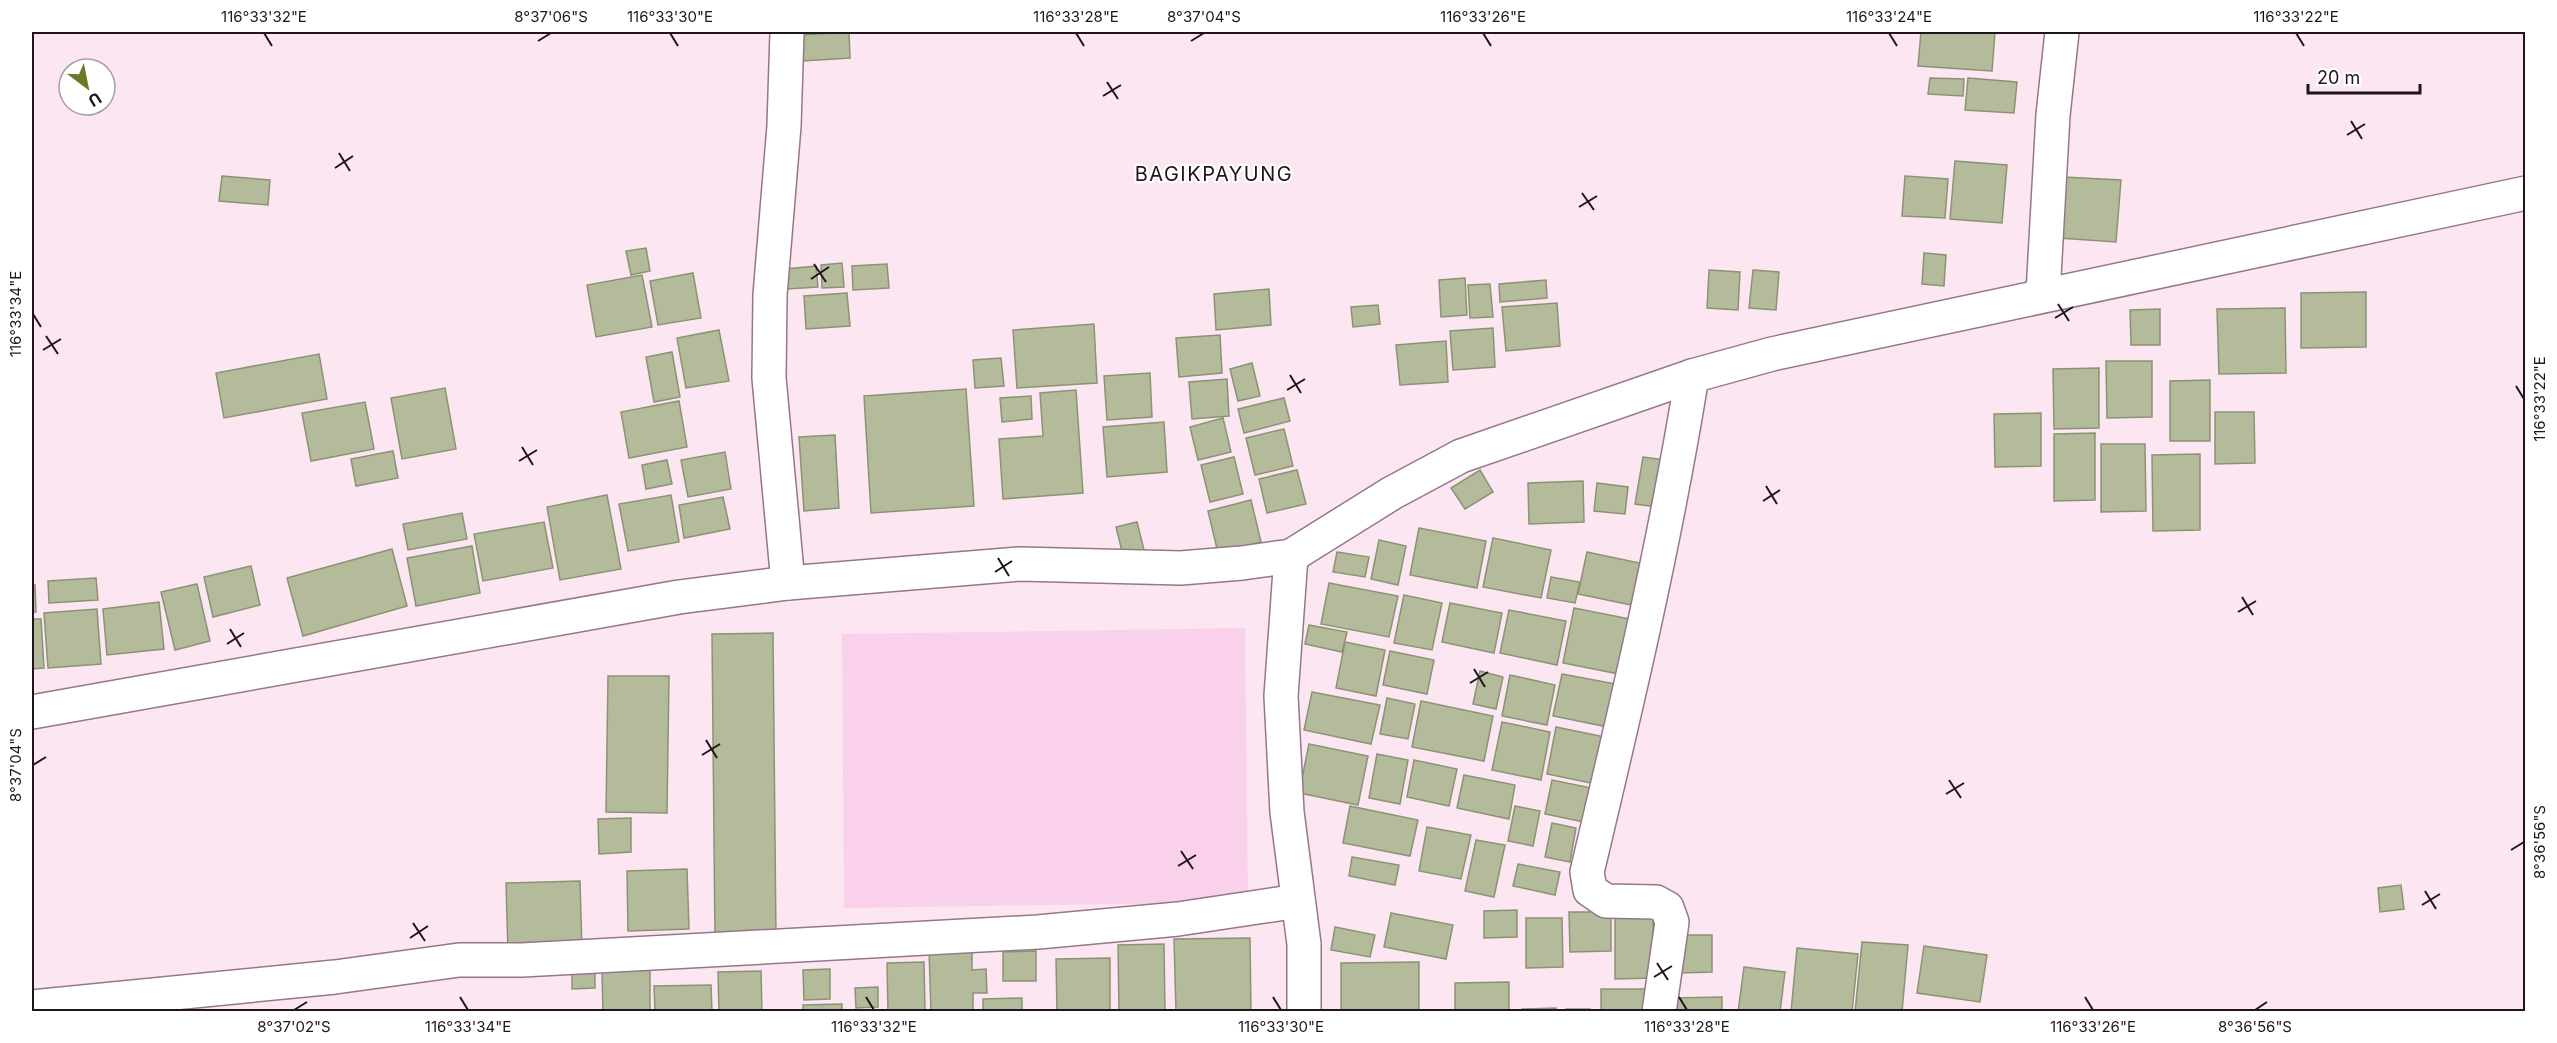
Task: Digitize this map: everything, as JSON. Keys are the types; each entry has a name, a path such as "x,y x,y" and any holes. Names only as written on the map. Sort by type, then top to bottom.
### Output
{"street":[{"path":"787,32 784,126 770,295 769,378 788,583"},
{"path":"2043,294 2053,115 2061,32"},
{"path":"32,712 679,597 788,583 1019,564 1181,567 1242,563 1291,556 1392,493 1461,456 1692,376 1772,354 2043,294 2526,193"},
{"path":"1659,1011 1672,922 1667,908 1656,902 1606,901 1590,890 1587,872 1642,642 1679,456 1692,376"},
{"path":"1291,556 1281,696 1287,812 1304,944 1304,1011"},
{"path":"32,1007 335,977 459,960 534,960 1038,932 1178,919 1298,901"}],"shaded area":[{"path":"1245,628 1248,902 844,908 842,634"}],"building":[{"path":"849,32 850,58 802,61 800,35"},
{"path":"1921,32 1995,32 1992,71 1918,66"},
{"path":"1930,78 1964,79 1963,96 1928,94"},
{"path":"1968,78 2017,82 2014,113 1965,110"},
{"path":"1955,161 2007,165 2002,223 1950,219"},
{"path":"222,176 270,180 268,205 219,201"},
{"path":"1905,176 1948,179 1945,218 1902,216"},
{"path":"2063,177 2121,180 2116,242 2059,238"},
{"path":"646,248 650,271 631,275 626,251"},
{"path":"1924,253 1946,255 1944,286 1922,284"},
{"path":"842,263 844,287 822,288 821,265"},
{"path":"887,264 889,288 853,290 852,266"},
{"path":"816,266 818,287 787,289 785,269"},
{"path":"1709,270 1740,272 1738,310 1707,308"},
{"path":"1753,270 1779,272 1776,310 1749,308"},
{"path":"693,273 701,318 658,325 650,281"},
{"path":"642,275 652,327 596,337 587,285"},
{"path":"1465,278 1467,315 1441,317 1439,280"},
{"path":"1546,280 1547,298 1500,302 1499,284"},
{"path":"1490,284 1493,317 1470,318 1468,285"},
{"path":"1269,289 1271,325 1216,330 1214,294"},
{"path":"2366,292 2366,347 2301,348 2301,293"},
{"path":"847,293 850,326 806,329 804,296"},
{"path":"1557,303 1560,346 1506,351 1502,307"},
{"path":"1378,305 1380,324 1353,327 1351,307"},
{"path":"2285,308 2286,373 2219,374 2217,309"},
{"path":"2160,309 2160,345 2131,345 2130,310"},
{"path":"1094,324 1097,383 1017,388 1013,330"},
{"path":"1493,328 1495,367 1453,370 1450,331"},
{"path":"719,330 729,381 686,388 677,338"},
{"path":"1220,335 1222,373 1179,377 1176,338"},
{"path":"1446,341 1448,382 1400,385 1396,345"},
{"path":"672,352 680,397 654,402 646,357"},
{"path":"319,354 327,399 224,418 216,373"},
{"path":"1001,358 1004,386 975,388 973,360"},
{"path":"2106,361 2152,361 2152,417 2107,418"},
{"path":"1252,363 1260,396 1238,401 1230,369"},
{"path":"2099,368 2099,428 2054,429 2053,369"},
{"path":"1150,373 1152,417 1107,420 1104,376"},
{"path":"1227,379 1229,416 1192,419 1189,382"},
{"path":"2210,380 2210,441 2170,441 2170,381"},
{"path":"445,388 456,449 402,459 391,398"},
{"path":"966,389 974,506 871,513 864,396"},
{"path":"1076,390 1083,493 1003,499 999,439 1043,436 1040,393"},
{"path":"1031,396 1032,419 1002,422 1000,398"},
{"path":"1284,398 1290,421 1244,433 1238,409"},
{"path":"679,401 687,447 629,458 621,412"},
{"path":"365,402 374,449 311,461 302,413"},
{"path":"2215,412 2254,412 2255,463 2215,464"},
{"path":"2041,413 2041,466 1995,467 1994,414"},
{"path":"1223,418 1231,452 1198,460 1190,427"},
{"path":"1164,422 1167,472 1107,477 1103,427"},
{"path":"1284,429 1293,466 1255,475 1246,438"},
{"path":"2095,433 2095,500 2054,501 2054,434"},
{"path":"835,435 839,508 804,511 799,437"},
{"path":"2101,444 2145,444 2146,511 2101,512"},
{"path":"393,451 398,478 356,486 351,459"},
{"path":"725,452 731,489 688,497 681,460"},
{"path":"2200,454 2200,530 2153,531 2152,455"},
{"path":"1234,457 1243,494 1210,502 1201,465"},
{"path":"1643,457 1664,460 1656,507 1635,504"},
{"path":"667,460 672,484 646,489 642,465"},
{"path":"1297,470 1306,504 1267,513 1259,479"},
{"path":"1480,470 1493,492 1465,509 1451,488"},
{"path":"1583,481 1584,522 1529,524 1528,483"},
{"path":"1597,483 1628,487 1625,514 1594,511"},
{"path":"607,495 621,569 560,580 547,507"},
{"path":"671,495 679,542 628,551 619,504"},
{"path":"723,497 730,529 684,538 679,505"},
{"path":"1251,500 1261,542 1218,553 1208,511"},
{"path":"462,513 467,539 408,550 403,524"},
{"path":"544,522 553,568 483,581 474,534"},
{"path":"1137,522 1144,550 1123,555 1116,527"},
{"path":"1419,528 1486,541 1477,588 1410,575"},
{"path":"1493,538 1551,550 1541,598 1483,587"},
{"path":"1379,540 1406,546 1398,585 1371,579"},
{"path":"472,546 480,593 416,606 407,558"},
{"path":"392,549 407,606 303,636 287,578"},
{"path":"1337,552 1369,557 1365,577 1333,572"},
{"path":"1587,552 1649,565 1641,607 1578,594"},
{"path":"251,566 260,605 213,617 204,577"},
{"path":"1551,577 1580,582 1575,603 1547,598"},
{"path":"96,578 98,600 49,603 48,581"},
{"path":"1329,583 1398,596 1389,637 1321,624"},
{"path":"197,584 210,641 175,650 161,592"},
{"path":"32,585 35,585 36,612 32,612"},
{"path":"1404,595 1442,603 1432,650 1394,643"},
{"path":"159,602 164,649 107,655 103,609"},
{"path":"1450,603 1502,613 1494,653 1442,642"},
{"path":"1574,608 1635,620 1624,675 1563,663"},
{"path":"97,609 101,664 48,668 44,613"},
{"path":"1509,610 1566,621 1557,665 1500,653"},
{"path":"32,619 41,619 44,668 32,669"},
{"path":"1309,625 1347,632 1342,652 1305,644"},
{"path":"773,633 776,939 715,940 712,634"},
{"path":"1345,642 1385,650 1376,696 1336,688"},
{"path":"1390,651 1434,660 1427,694 1383,685"},
{"path":"1480,671 1503,677 1496,709 1473,704"},
{"path":"1562,674 1616,684 1608,727 1553,716"},
{"path":"1510,675 1555,685 1547,725 1502,716"},
{"path":"608,676 669,676 667,813 606,812"},
{"path":"1312,692 1380,705 1371,744 1304,730"},
{"path":"1387,698 1415,704 1408,739 1380,734"},
{"path":"1421,701 1493,716 1484,761 1412,747"},
{"path":"1502,722 1550,732 1541,780 1492,770"},
{"path":"1556,727 1610,738 1601,785 1547,774"},
{"path":"1309,744 1368,756 1358,805 1299,793"},
{"path":"1377,754 1408,760 1400,804 1369,798"},
{"path":"1414,760 1457,769 1449,806 1407,797"},
{"path":"1464,775 1515,785 1509,819 1457,808"},
{"path":"1552,780 1601,790 1594,824 1545,814"},
{"path":"1350,806 1418,820 1410,856 1343,843"},
{"path":"1515,806 1540,811 1533,846 1508,841"},
{"path":"631,818 631,852 599,854 598,819"},
{"path":"1552,823 1576,828 1570,862 1545,857"},
{"path":"1427,827 1471,835 1461,879 1419,871"},
{"path":"1476,840 1505,845 1494,897 1465,891"},
{"path":"1352,857 1399,865 1395,885 1349,876"},
{"path":"1518,864 1560,872 1555,895 1513,886"},
{"path":"687,869 689,929 628,931 627,871"},
{"path":"580,881 582,951 508,953 506,883"},
{"path":"2401,885 2404,909 2380,912 2378,888"},
{"path":"1517,910 1517,937 1484,938 1484,911"},
{"path":"1569,912 1611,912 1611,951 1570,952"},
{"path":"1391,913 1453,925 1446,959 1384,947"},
{"path":"1653,913 1654,978 1615,979 1615,915"},
{"path":"1526,918 1562,918 1563,967 1526,968"},
{"path":"1335,927 1375,935 1370,957 1331,950"},
{"path":"1680,935 1712,935 1712,972 1680,973"},
{"path":"1250,938 1251,1012 1176,1012 1174,939"},
{"path":"1862,942 1908,945 1902,1012 1855,1012"},
{"path":"1164,944 1165,1012 1119,1012 1118,945"},
{"path":"1924,946 1987,955 1980,1002 1917,993"},
{"path":"1797,948 1858,954 1852,1012 1791,1012"},
{"path":"972,949 972,970 986,969 987,993 973,993 973,1012 931,1012 929,950"},
{"path":"1036,951 1036,981 1003,981 1003,952"},
{"path":"1110,958 1110,1012 1057,1012 1056,959"},
{"path":"924,962 925,1012 888,1012 887,963"},
{"path":"1419,962 1419,1012 1341,1012 1341,963"},
{"path":"595,967 595,988 572,989 572,968"},
{"path":"1744,967 1785,972 1780,1012 1738,1012"},
{"path":"830,969 830,999 804,1000 803,970"},
{"path":"650,970 650,1012 603,1012 602,972"},
{"path":"761,971 762,1012 719,1012 718,972"},
{"path":"1509,982 1509,1012 1455,1012 1455,983"},
{"path":"711,985 712,1012 655,1012 654,986"},
{"path":"878,987 878,1007 856,1008 855,988"},
{"path":"1601,989 1648,989 1649,1012 1601,1012"},
{"path":"1722,997 1722,1012 1672,1012 1672,998"},
{"path":"1022,998 1022,1012 983,1012 983,999"},
{"path":"842,1004 842,1012 803,1012 803,1005"},
{"path":"1556,1008 1556,1012 1522,1012 1522,1009"},
{"path":"1566,1009 1590,1009 1591,1012 1566,1012"}],"district":[{"name":"BAGIKPAYUNG","path":"1214,174"}]}
